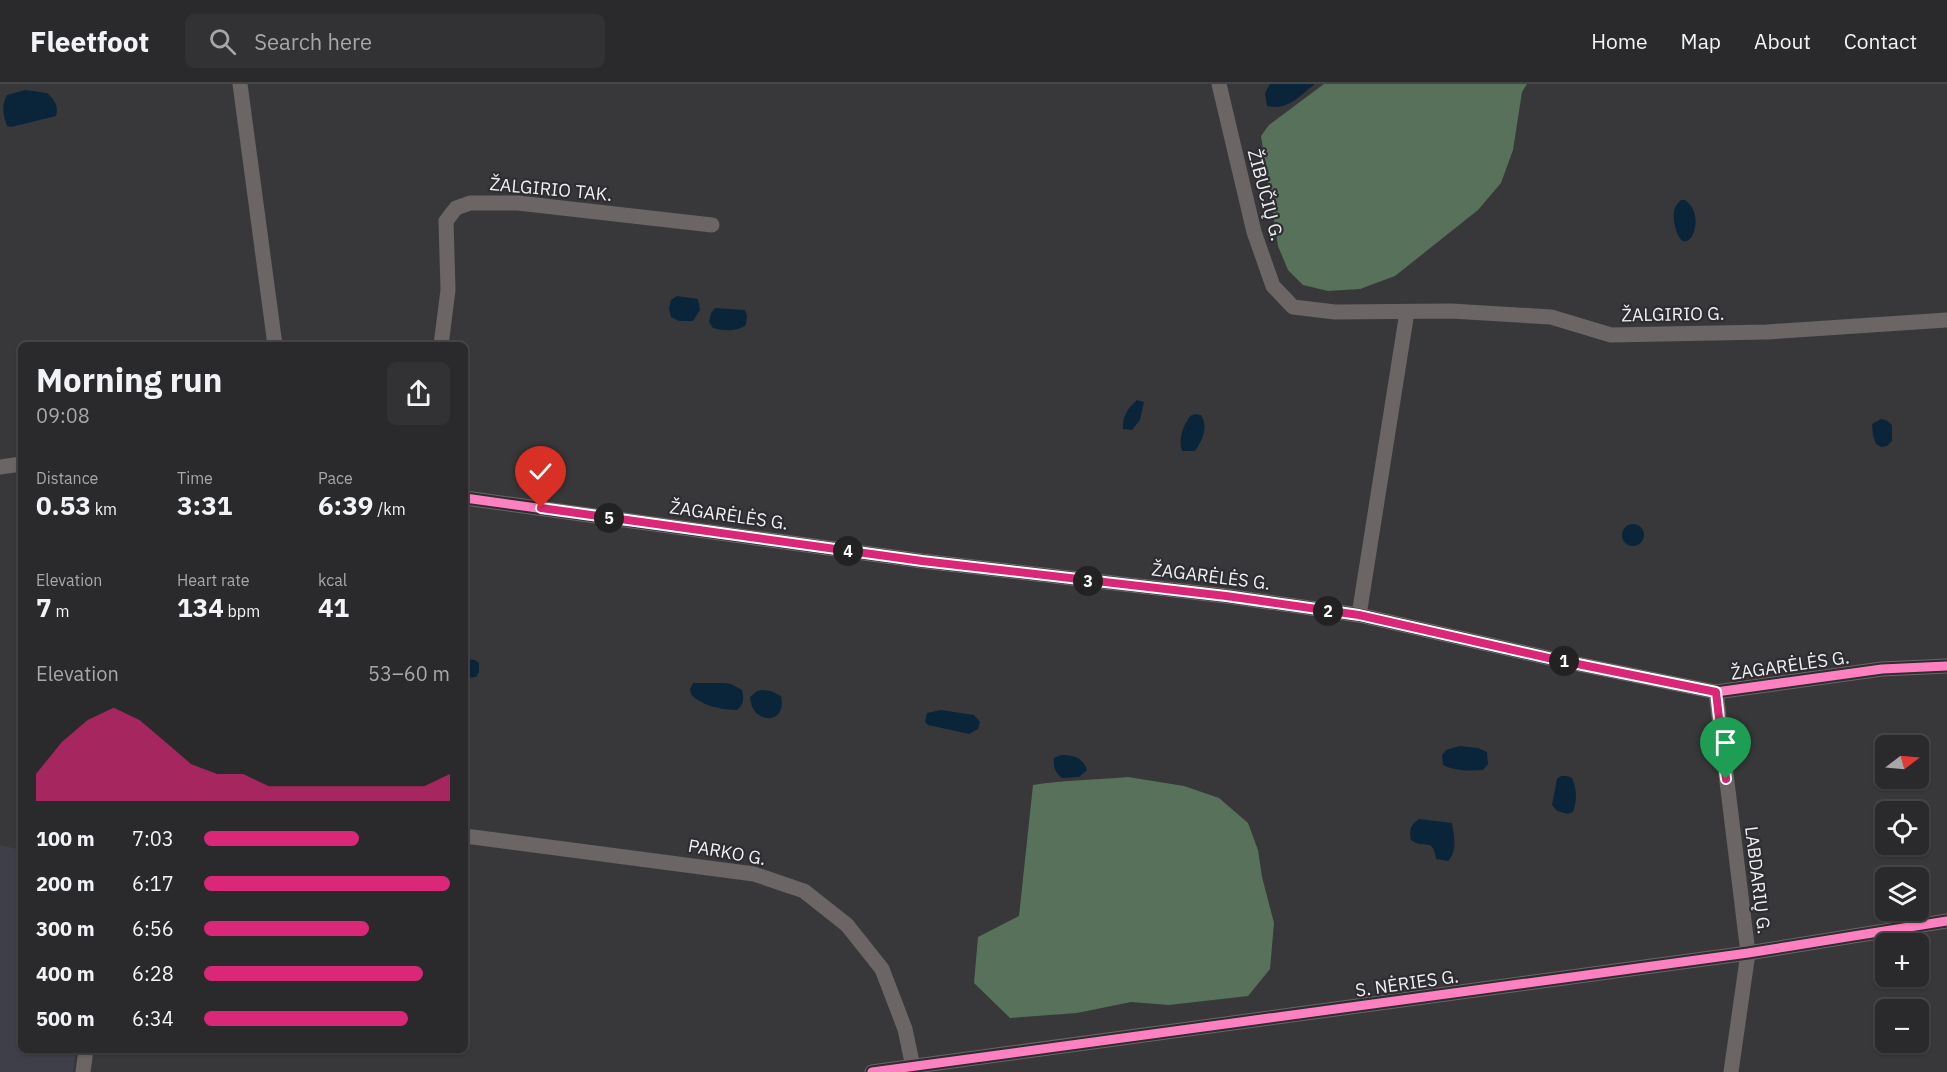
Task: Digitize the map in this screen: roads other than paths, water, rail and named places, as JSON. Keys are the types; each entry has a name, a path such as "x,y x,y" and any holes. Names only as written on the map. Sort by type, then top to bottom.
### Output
{"street":[{"path":"240,84 275,342"},
{"name":"ŽIBUČIŲ G.","path":"1218,84 1254,232 1273,286 1293,307"},
{"name":"ŽALGIRIO TAK.","path":"441,342 448,290 446,221 456,208 470,203 518,203 712,225"},
{"name":"ŽALGIRIO G.","path":"1293,307 1335,312 1450,311 1551,317 1611,335 1767,332 1947,320"},
{"path":"1359,615 1407,312"},
{"path":"0,466 18,464"},
{"name":"ŽAGARĖLĖS G.","path":"468,498 922,561 1226,596 1359,615 1553,659 1716,692 1882,669 1947,666"},
{"name":"LABDARIŲ G.","path":"1716,692 1748,953 1731,1072"},
{"name":"PARKO G.","path":"468,836 754,874 804,891 847,925 882,969 905,1029 913,1067"},
{"name":"S. NĖRIES G.","path":"872,1072 1748,953 1947,921"},
{"path":"83,1072 86,1053"}],"water":[{"path":"1270,84 1315,84 1293,101 1274,107 1267,106 1265,93"},
{"path":"25,90 47,93 55,103 56,116 7,126 3,110 7,95"},
{"path":"1681,200 1685,200 1692,208 1695,218 1695,227 1688,241 1683,241 1678,235 1674,221 1674,210"},
{"path":"677,296 698,299 700,310 693,321 679,321 671,317 669,309 671,300"},
{"path":"715,308 745,310 746,325 730,330 713,328 709,322"},
{"path":"1137,400 1144,402 1140,420 1132,430 1123,429 1126,413"},
{"path":"1201,415 1203,420 1202,438 1195,451 1182,451 1183,428 1190,416"},
{"path":"1881,419 1892,425 1892,441 1887,446 1881,447 1876,444 1872,424"},
{"path":"1633,524 1641,527 1644,535 1641,543 1633,546 1625,543 1622,535 1625,527"},
{"path":"468,659 479,663 479,672 476,677 468,678"},
{"path":"693,683 731,684 742,690 742,703 737,710 706,704 691,694 690,689"},
{"path":"762,690 781,696 782,706 775,717 762,717 752,706 750,697"},
{"path":"941,710 974,715 980,722 978,729 969,734 928,725 925,722 927,713"},
{"path":"1460,746 1478,748 1487,752 1488,764 1483,770 1458,769 1443,765 1442,755 1446,750"},
{"path":"1061,755 1077,758 1087,770 1079,777 1062,778 1056,772 1054,764 1054,758"},
{"path":"1561,776 1572,778 1575,787 1573,812 1568,814 1557,811 1552,805 1557,779"},
{"path":"1419,819 1452,823 1454,848 1448,861 1436,859 1433,848 1411,840 1411,828"}]}
